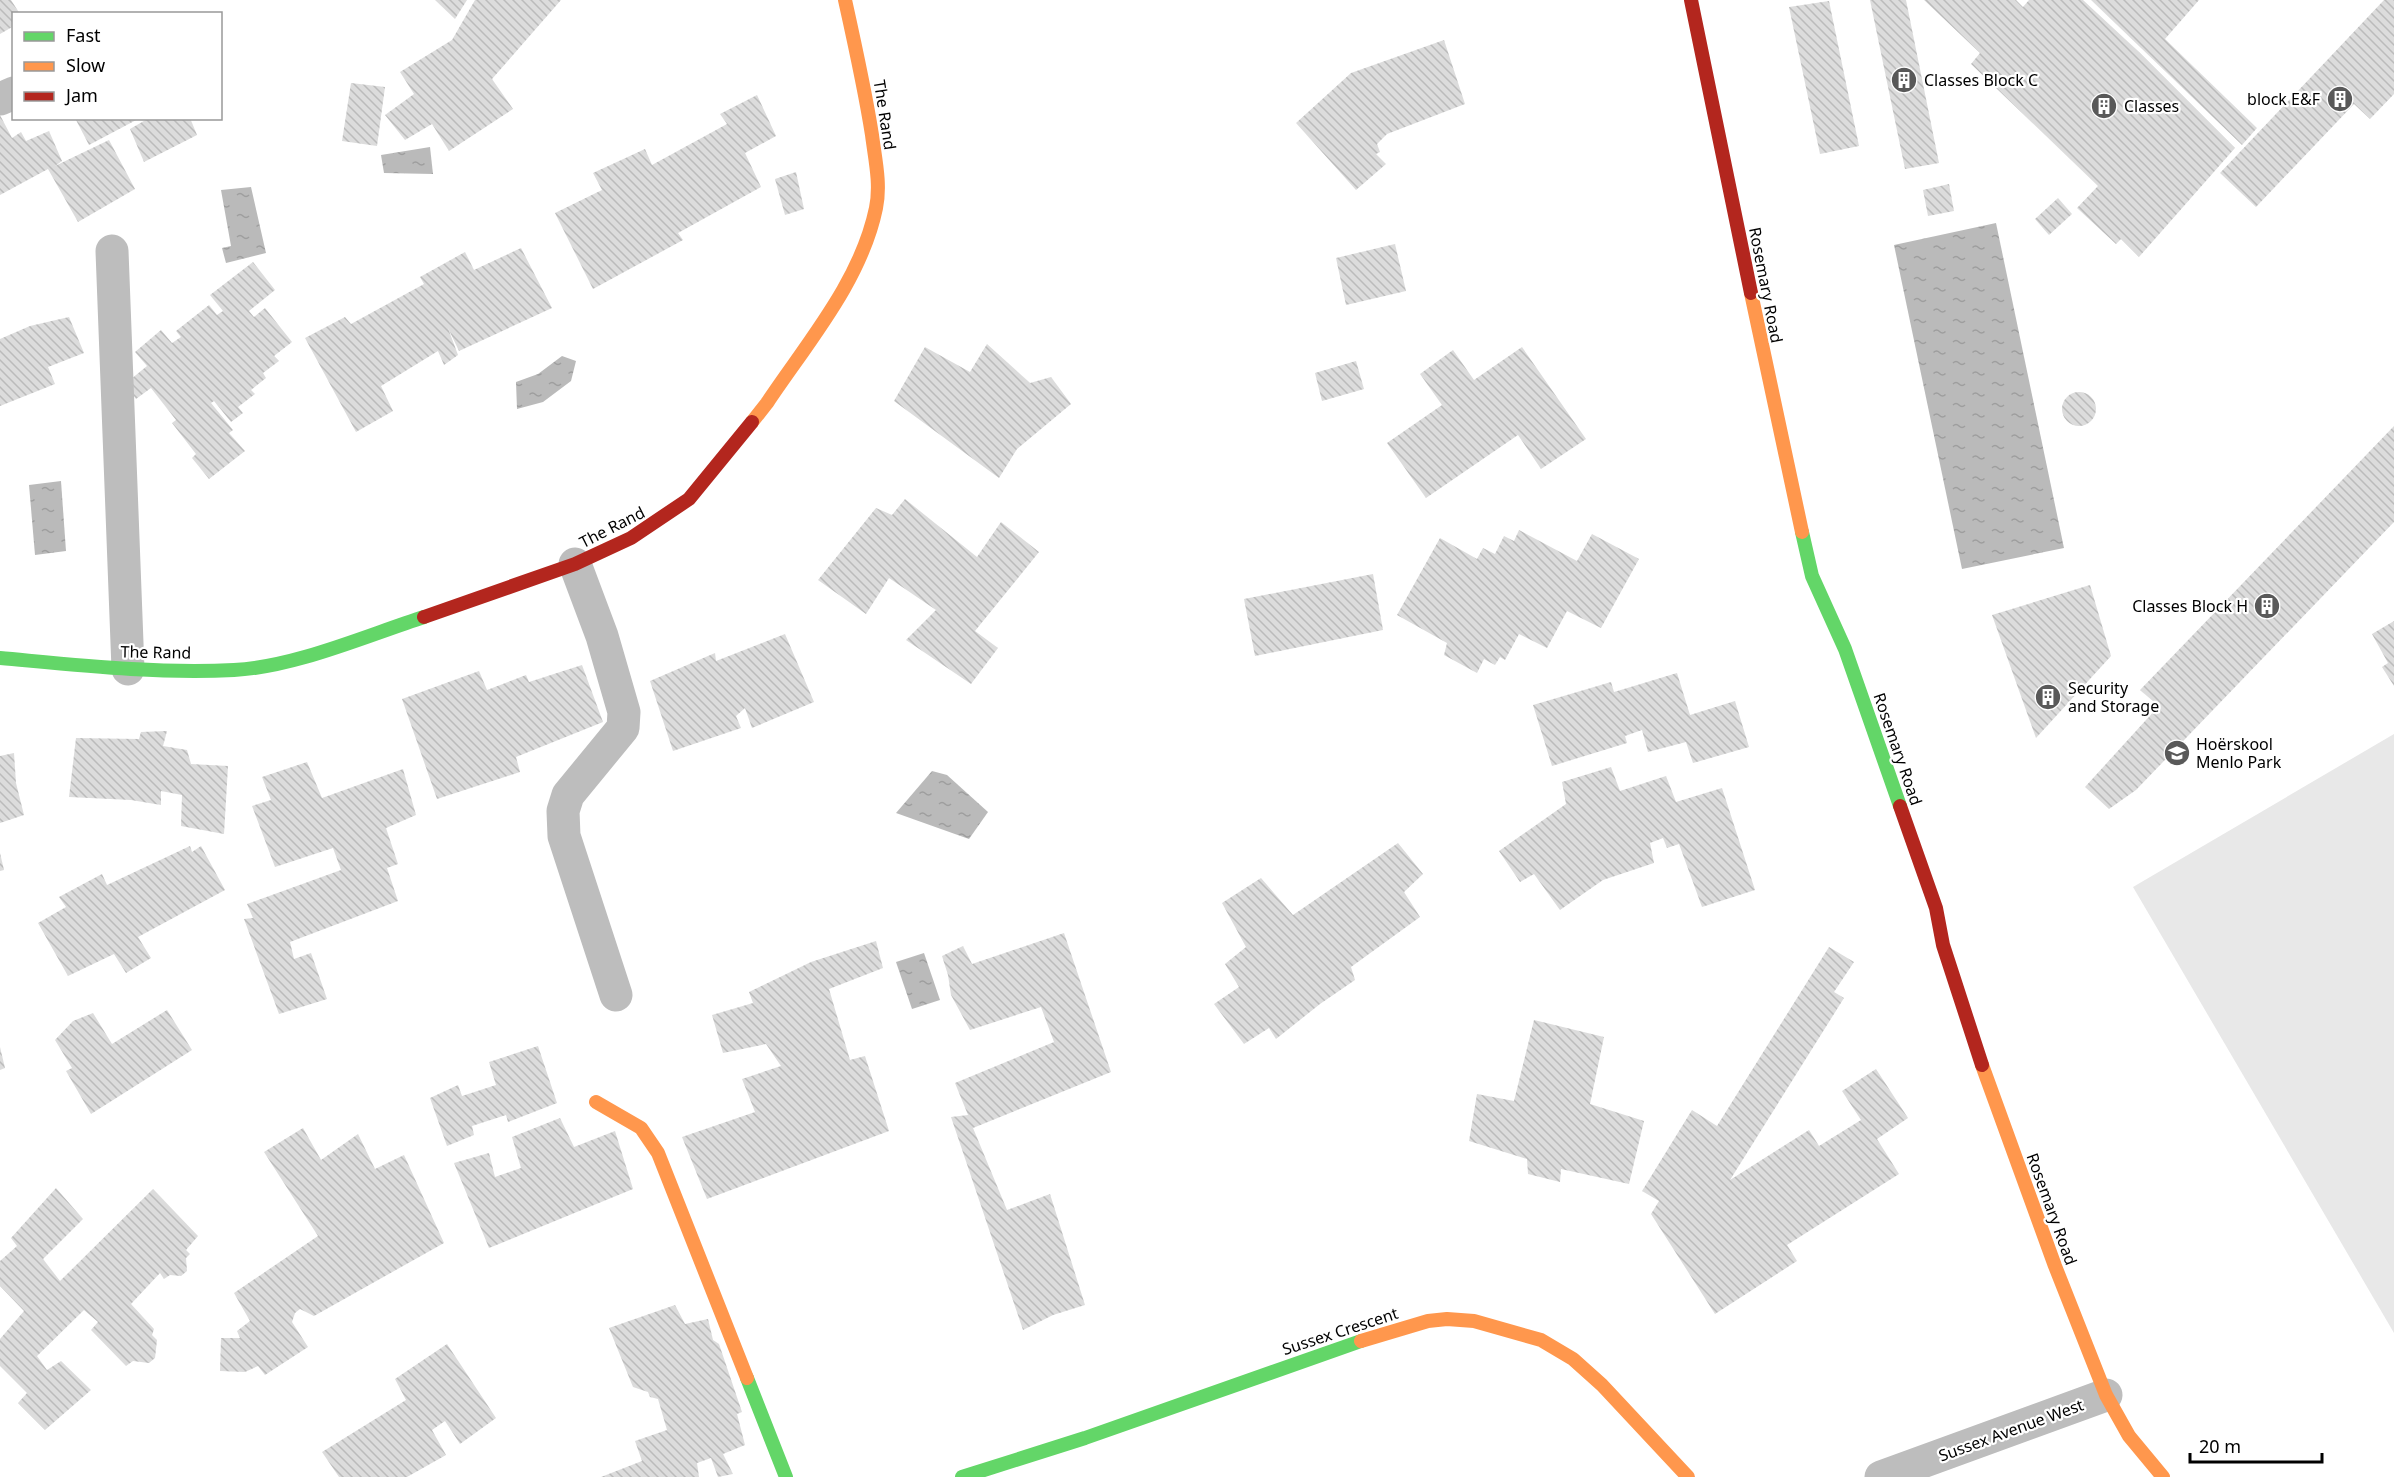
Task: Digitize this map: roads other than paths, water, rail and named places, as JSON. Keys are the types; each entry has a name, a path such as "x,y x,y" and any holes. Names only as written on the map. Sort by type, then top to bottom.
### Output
{"street":[{"name":"The Rand","path":"0,658 128,669 235,670 289,662 394,628 575,564 631,538 689,500 767,403 852,274 870,231 875,214 878,175 863,80 844,0"},
{"name":"Rosemary Road","path":"1691,0 1772,396 1812,576 1849,661 1936,908 1943,945 1988,1084 2055,1266 2106,1395 2130,1436 2163,1477"},
{"path":"111,252 128,669"},
{"path":"575,564 602,636 624,712 623,729 568,795 563,811 564,836 616,995"},
{"path":"596,1102 641,1128 658,1153 786,1477"},
{"name":"Sussex Crescent","path":"962,1477 1096,1434 1378,1335 1428,1321 1447,1319 1474,1321 1541,1340 1573,1359 1602,1385 1688,1477"},
{"name":"Sussex Avenue West","path":"1881,1477 2106,1395"}],"water":[{"path":"430,147 433,174 384,173 381,155"},
{"path":"251,187 266,253 226,263 222,248 231,246 221,190"},
{"path":"1996,223 2064,548 1962,569 1894,245"},
{"path":"562,356 576,361 571,381 543,402 517,409 516,382 538,374"},
{"path":"61,481 66,551 35,555 29,485"},
{"path":"932,771 947,775 988,812 969,839 896,813"},
{"path":"924,953 940,1000 912,1009 896,962"}],"place":[{"name":"Classes Block C","path":"1904,80"},
{"name":"block E&F","path":"2340,99"},
{"name":"Classes","path":"2104,106"},
{"name":"Classes Block H","path":"2267,606"},
{"name":"Security and Storage","path":"2048,697"},
{"name":"Hoërskool Menlo Park","path":"2177,753"}]}
